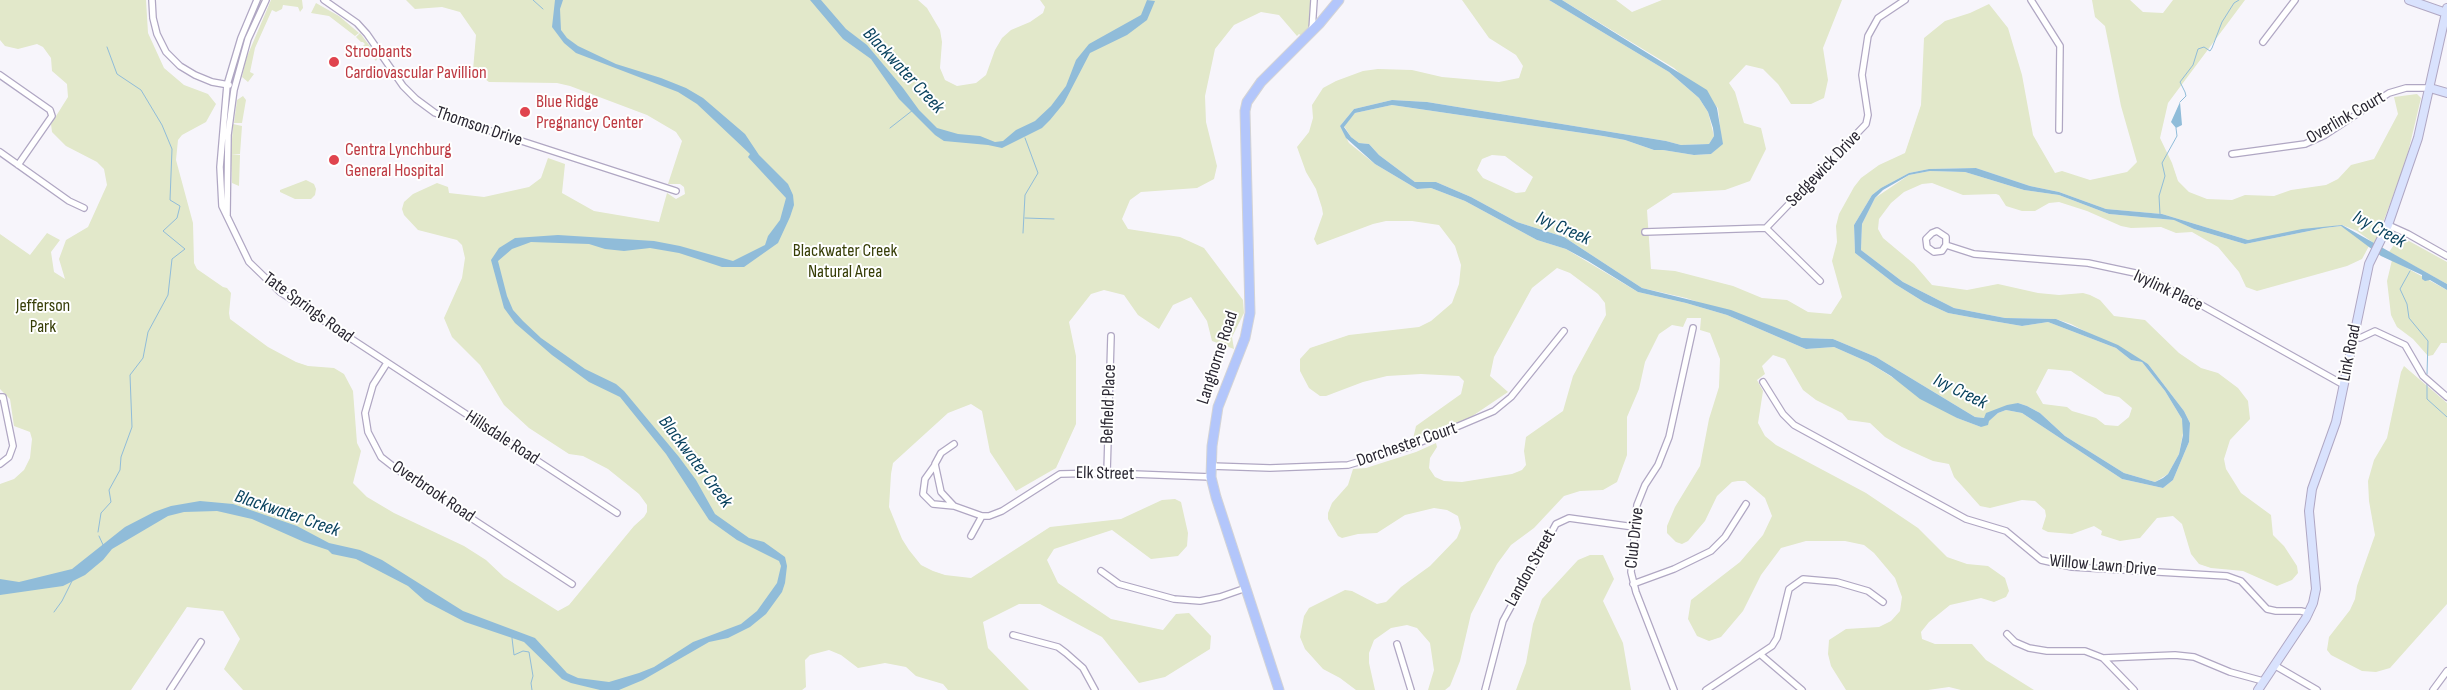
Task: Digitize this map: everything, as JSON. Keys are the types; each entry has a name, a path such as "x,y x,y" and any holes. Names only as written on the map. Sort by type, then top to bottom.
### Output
{"main road":[{"name":"Langhorne Road","path":"1277,690 1211,477 1211,466 1218,407 1245,338 1250,313 1245,111 1251,94 1312,31 1338,0"}],"street":[{"path":"152,0 153,18 157,34 166,52 194,75 235,87"},
{"name":"Tate Springs Road","path":"257,0 241,38 227,85 220,167 222,206 249,262 267,280 280,292 387,363"},
{"name":"Tate Springs Road","path":"228,215 228,135 235,87 248,39 266,0"},
{"name":"Thomson Drive","path":"324,0 357,23 367,34 403,86 416,99 435,113 676,191"},
{"path":"1312,31 1314,0"},
{"name":"Sedgewick Drive","path":"1766,228 1862,131 1868,115 1862,75 1868,36 1878,18 1905,0"},
{"path":"2031,0 2060,46 2059,130"},
{"path":"2263,42 2295,0"},
{"path":"2409,0 2446,11"},
{"name":"Link Road","path":"2258,690 2309,614 2316,588 2309,522 2310,500 2336,422 2372,258 2388,225 2418,138 2446,11"},
{"path":"0,75 50,110 52,116 18,165"},
{"name":"Overlink Court","path":"2232,154 2305,144 2325,135 2396,90 2416,87 2430,88"},
{"path":"2430,88 2447,93"},
{"path":"0,152 69,202 84,208"},
{"path":"2388,225 2447,256"},
{"path":"1645,232 1766,228 1820,281"},
{"name":"Ivylink Place","path":"1946,245 1974,254 2088,263 2134,273 2194,301 2344,385"},
{"name":"Club Drive","path":"1674,690 1633,584 1634,527 1640,495 1658,465 1669,437 1693,328"},
{"path":"2353,338 2360,338 2375,331 2405,345 2421,374 2447,397"},
{"name":"Dorchester Court","path":"1211,466 1270,468 1348,466 1409,447 1494,411 1511,397 1564,332"},
{"name":"Belfield Place","path":"1106,473 1111,336"},
{"name":"Hillsdale Road","path":"387,363 617,513"},
{"name":"Overbrook Road","path":"387,363 373,385 365,413 371,441 381,457 572,584"},
{"name":"Willow Lawn Drive","path":"1763,382 1784,414 1794,425 1966,519 2006,531 2041,560 2072,567 2227,576 2241,581 2267,608 2276,611 2301,610 2309,614"},
{"path":"0,464 9,457 13,446 1,397"},
{"path":"954,444 941,453 925,479 923,494 932,504 954,506 982,516 971,536"},
{"path":"935,464 941,492 954,506"},
{"name":"Elk Street","path":"982,516 989,516 1002,511 1060,474 1106,473 1211,477"},
{"path":"1633,584 1674,569 1711,551 1725,537 1746,504"},
{"name":"Landon Street","path":"1485,690 1498,634 1505,615 1556,524 1569,518 1634,527"},
{"path":"1101,571 1119,584 1174,598 1200,601 1220,598 1246,588"},
{"path":"1706,690 1772,646 1777,638 1789,589 1803,579 1837,582 1868,591 1883,602"},
{"path":"2006,634 2015,642 2029,648 2047,651 2086,651 2104,658 2194,657 2230,672 2263,681"},
{"path":"1013,635 1058,647 1083,668 1095,690"},
{"path":"170,690 201,642"},
{"path":"1397,644 1412,690"},
{"path":"1761,655 1802,690"},
{"path":"2104,658 2134,690"},
{"path":"2274,665 2317,690"},
{"path":"2433,690 2447,671"}],"green space":[{"name":"Blackwater Creek Natural Area","path":"0,0 146,0 148,33 164,68 184,85 208,94 216,104 206,122 182,135 178,140 176,160 193,223 194,263 197,269 227,288 231,293 230,319 268,347 296,362 308,366 334,368 344,374 353,391 357,443 361,451 353,483 367,497 394,513 464,546 486,560 504,577 558,611 569,605 634,526 644,517 647,512 647,505 639,494 608,469 583,456 569,454 529,428 504,405 480,365 452,337 444,318 462,278 465,258 462,245 457,240 418,230 404,215 402,209 404,202 413,194 437,183 448,187 449,193 484,197 529,187 541,178 548,158 565,164 562,193 594,211 659,222 667,193 676,199 685,194 684,187 680,184 668,184 682,141 676,132 647,115 570,86 557,83 489,82 473,70 476,35 460,12 442,7 415,9 406,0 918,0 927,8 940,30 942,42 940,68 945,80 957,86 976,83 986,75 995,50 1002,38 1011,30 1030,22 1043,13 1045,7 1040,0 1314,0 1312,31 1305,38 1299,34 1297,36 1279,15 1261,12 1234,25 1215,49 1205,96 1206,122 1217,166 1214,179 1197,188 1141,192 1130,200 1122,219 1128,229 1180,237 1204,248 1243,300 1244,313 1232,337 1234,349 1212,341 1207,321 1191,297 1173,305 1159,329 1138,315 1124,295 1104,290 1091,294 1069,322 1076,356 1076,424 1056,468 1016,491 990,452 982,411 971,404 948,413 893,463 891,474 889,507 902,539 909,550 921,565 933,571 945,575 971,578 1050,527 1121,519 1162,500 1175,499 1181,502 1188,533 1187,546 1178,556 1151,559 1112,530 1054,549 1047,560 1058,583 1111,619 1163,630 1176,614 1189,613 1211,636 1210,649 1165,677 1139,683 1102,637 1040,604 1019,604 983,622 988,648 1029,690 948,690 943,684 916,676 906,667 885,663 858,668 841,655 829,650 810,655 805,660 806,687 802,690 243,690 224,669 240,639 223,611 187,607 131,690 0,690 0,484 14,479 24,470 30,458 32,439 30,432 14,426 10,399 0,389 0,234 30,255 47,233 60,240 51,252 54,272 65,279 59,259 66,240 88,227 107,185 104,169 97,162 66,146 52,132 51,124 68,97 67,84 52,71 51,58 43,47 37,44 18,49 5,46 0,40"},
{"path":"261,0 263,0 250,29 232,82 248,28"},
{"path":"271,0 302,0 303,8 300,12 298,7 283,5 282,9 276,12 272,10 255,48 250,72 254,74 248,82 242,77 246,59"},
{"path":"1462,0 1549,0 1669,72 1699,98 1708,112 1714,136 1709,144 1681,145 1427,102 1392,100 1354,109 1340,126 1349,143 1375,164 1417,189 1431,188 1465,201 1537,240 1566,249 1638,292 1727,315 1806,349 1834,347 1868,362 1957,418 1981,427 1998,413 2006,410 2022,413 2122,479 2163,488 2173,480 2189,442 2190,423 2184,411 2148,364 2071,324 2056,319 2005,318 1954,308 1903,282 1861,250 1862,224 1875,198 1909,175 1930,171 1965,172 2024,190 2059,195 2109,214 2175,220 2194,229 2245,244 2341,226 2359,237 2369,246 2362,259 2347,266 2257,291 2246,287 2239,272 2218,247 2192,232 2176,233 2161,227 2131,228 2121,226 2087,211 2059,202 2049,203 2035,211 2022,211 2006,206 1999,195 1996,194 1963,195 1932,183 1922,184 1904,192 1891,203 1879,219 1878,229 1883,238 1914,264 1932,285 1967,290 1998,284 2038,293 2059,295 2083,293 2090,295 2100,300 2114,316 2145,320 2179,353 2201,368 2218,373 2238,388 2248,401 2250,419 2230,440 2224,459 2226,469 2241,493 2271,515 2273,535 2284,546 2297,566 2298,573 2292,580 2277,586 2243,571 2211,568 2199,564 2191,554 2182,524 2173,516 2157,518 2140,538 2120,541 2101,535 2102,531 2094,526 2072,534 2048,532 2042,529 2046,516 2045,510 2035,501 2022,500 1990,508 1980,506 1954,477 1949,464 1933,461 1902,447 1885,437 1870,423 1848,420 1842,413 1816,400 1803,390 1785,359 1773,355 1762,366 1765,374 1757,380 1763,391 1758,423 1765,436 1776,445 1866,493 1918,528 1947,557 1967,564 1988,566 2005,578 2009,591 2006,597 1994,602 1981,598 1950,605 1929,622 1921,632 1922,639 1935,644 1972,644 1986,660 2034,690 1961,690 1949,687 1928,690 1846,690 1831,666 1828,654 1829,640 1846,629 1879,627 1891,621 1900,611 1902,597 1895,578 1874,553 1864,545 1845,541 1806,541 1781,548 1761,575 1743,611 1721,637 1709,641 1697,636 1688,619 1691,600 1740,562 1763,535 1772,516 1765,498 1745,481 1738,481 1732,482 1717,496 1705,521 1688,541 1682,544 1676,542 1667,533 1667,526 1675,507 1700,466 1709,419 1719,387 1720,359 1710,333 1700,330 1701,318 1687,318 1683,327 1672,325 1659,334 1645,362 1639,389 1627,417 1627,455 1617,482 1603,490 1580,491 1564,496 1534,528 1511,545 1497,564 1471,614 1460,661 1450,686 1445,690 1428,690 1434,670 1430,643 1417,628 1407,625 1391,628 1374,640 1369,653 1369,663 1375,690 1356,690 1340,678 1323,669 1305,649 1300,637 1304,616 1309,608 1345,590 1352,591 1377,604 1386,602 1401,587 1430,566 1457,538 1461,528 1458,516 1447,510 1434,508 1405,515 1377,533 1358,534 1342,538 1338,536 1328,519 1328,513 1332,503 1348,485 1353,469 1366,468 1416,452 1436,443 1437,447 1430,458 1429,468 1435,477 1444,481 1462,482 1512,474 1522,470 1526,465 1524,451 1526,437 1563,411 1573,376 1606,315 1605,303 1598,294 1570,273 1557,268 1532,288 1494,357 1490,376 1508,392 1468,419 1413,439 1416,426 1461,394 1464,381 1459,376 1421,374 1387,376 1363,382 1326,396 1320,396 1309,388 1300,371 1300,359 1310,348 1349,335 1419,327 1431,321 1452,303 1459,284 1461,265 1455,246 1439,225 1412,221 1386,221 1317,245 1314,239 1323,214 1322,208 1316,189 1306,172 1297,147 1309,132 1313,118 1312,105 1323,88 1363,71 1378,69 1412,70 1442,77 1499,82 1519,78 1523,66 1516,55 1489,38"},
{"path":"1562,0 1616,0 1632,12 1662,0 1842,0 1823,48 1828,80 1824,98 1811,104 1791,104 1778,84 1763,69 1746,65 1729,83 1735,92 1744,123 1761,128 1766,149 1750,181 1725,190 1673,193 1647,210 1651,269 1675,271 1733,286 1762,298 1787,300 1808,312 1831,314 1842,297 1832,261 1837,242 1836,226 1839,214 1861,178 1879,165 1905,153 1921,105 1924,38 1945,21 1970,13 1989,4 2008,28 2022,75 2033,135 2055,173 2062,171 2090,180 2127,172 2137,162 2121,106 2105,26 2095,17 2092,0 2130,0 2143,12 2163,13 2173,0 2245,0 2168,103 2160,138 2178,181 2189,192 2207,199 2232,200 2245,195 2274,196 2291,190 2326,185 2338,179 2351,165 2374,159 2398,114 2394,97 2417,94 2421,98 2406,161 2375,244 2357,231 2342,225 2248,240 2162,214 2106,209 2059,192 2030,186 1976,168 1929,169 1909,173 1872,195 1854,225 1855,253 1895,284 1924,302 1948,313 2022,326 2048,322 2116,348 2131,360 2142,362 2165,391 2182,419 2184,428 2179,454 2168,474 2155,482 2124,473 2065,436 2040,413 2027,406 2018,403 1984,418 1975,417 1876,357 1833,339 1802,338 1686,298 1642,288 1564,237 1517,222 1471,197 1436,182 1415,182 1379,155 1369,144 1359,143 1351,137 1344,126 1355,113 1392,105 1603,136 1625,140 1654,150 1694,155 1711,154 1722,144 1718,108 1674,68","holes":["1492,155 1505,156 1533,177 1525,192 1516,193 1483,178 1477,170 1482,159","2048,369 2071,371 2105,394 2119,397 2132,408 2129,417 2118,426 2105,425 2096,418 2072,411 2067,407 2043,404 2036,392"]},
{"path":"316,3 339,16 359,33 355,36 329,16 311,13"},
{"path":"360,33 378,57 376,61 363,46 365,44 356,37"},
{"path":"243,96 246,100 242,123 234,123 237,100"},
{"path":"233,124 242,126 240,154 231,154"},
{"path":"231,154 240,155 239,186 232,183"},
{"path":"306,180 314,184 316,189 315,195 311,199 295,199 280,192 280,190"},
{"path":"2400,236 2447,262 2447,284 2389,252"},
{"path":"2392,260 2447,290 2447,343 2441,343 2433,355 2428,356 2413,339 2397,327 2391,315 2387,281"},
{"path":"2404,366 2447,403 2447,604 2390,668 2376,672 2362,671 2331,655 2327,650 2329,637 2350,610 2355,599 2357,586 2375,535 2369,501 2368,481 2374,460 2387,438 2401,372"},
{"path":"1590,555 1603,555 1614,579 1603,601 1623,643 1631,690 1516,690 1526,663 1533,624 1542,599 1578,560"}],"water":[{"path":"555,0 563,0 560,9 561,30 567,38 578,46 616,64 661,78 686,88 703,98 745,134 759,155 788,184 793,195 794,205 778,243 744,267 722,267 679,253 650,248 624,251 605,249 589,244 531,242 512,249 498,261 507,296 513,310 523,321 541,338 585,369 616,384 624,391 679,457 696,480 715,514 749,538 764,542 785,557 787,566 782,592 766,614 750,627 728,638 709,642 643,680 619,690 600,690 562,679 524,642 465,622 425,601 408,586 356,559 332,554 328,550 304,542 252,519 217,511 184,512 168,516 112,549 103,560 85,575 63,586 0,595 0,579 19,582 72,569 125,527 154,512 171,506 200,501 233,504 297,526 329,543 360,550 382,560 463,611 535,638 567,673 578,678 609,682 639,673 654,667 693,642 741,624 757,611 777,583 781,566 779,561 737,540 709,520 666,454 620,397 589,382 552,355 515,323 504,308 491,260 499,248 515,238 558,235 654,241 680,246 733,261 765,245 768,236 780,220 786,198 748,157 750,154 697,104 678,92 576,53 564,43 552,27"},
{"path":"810,0 821,0 846,29 867,45 919,110 937,128 958,134 980,136 995,142 1003,141 1016,130 1035,121 1051,106 1066,86 1076,60 1089,44 1141,15 1147,0 1155,1 1147,20 1127,35 1090,53 1064,103 1042,128 1002,148 944,141 935,135 899,99 871,59 843,39"},
{"path":"1549,0 1562,0 1707,90 1717,108 1723,144 1711,154 1694,155 1654,150 1625,140 1603,136 1392,105 1355,113 1344,127 1351,137 1359,143 1369,144 1379,155 1415,182 1436,182 1471,197 1517,222 1564,237 1642,288 1731,310 1802,338 1833,339 1876,357 1975,417 1984,418 1986,413 2007,405 2018,403 2027,406 2040,413 2065,436 2124,473 2155,482 2163,478 2168,474 2179,454 2183,435 2182,419 2165,391 2142,362 2131,360 2116,348 2048,322 2022,326 1948,313 1924,302 1895,284 1855,253 1854,225 1872,195 1909,173 1929,169 1976,168 2030,186 2059,192 2106,209 2162,214 2248,240 2302,229 2342,225 2447,284 2447,290 2430,280 2425,281 2422,279 2422,275 2381,256 2341,226 2245,244 2194,229 2174,220 2109,214 2059,195 2024,190 1965,172 1930,171 1909,175 1883,190 1875,198 1862,224 1861,250 1903,282 1954,308 2005,318 2056,319 2118,345 2148,364 2184,411 2190,423 2189,442 2173,480 2163,488 2122,479 2022,413 2006,410 1998,413 1989,421 1988,425 1981,427 1957,418 1920,399 1891,376 1868,362 1834,347 1806,349 1727,315 1638,292 1566,249 1537,240 1465,201 1431,188 1417,189 1375,164 1346,138 1340,126 1354,109 1392,100 1427,102 1681,145 1709,144 1714,136 1713,128 1708,112 1699,98 1669,72"},
{"path":"2180,102 2182,125 2176,128 2171,122"}],"waterway":[{"path":"533,0 543,9"},
{"path":"2180,102 2186,96 2180,82 2193,65 2198,49 2204,47 2210,51 2222,22 2234,3 2239,0"},
{"path":"98,532 101,513 111,502 109,490 120,470 121,457 132,427 130,375 143,358 148,332 168,295 172,259 185,249 163,231 177,218 180,206 170,200 172,149 162,125 141,90 117,74 107,47"},
{"name":"Blackwater Creek","path":"890,128 913,110"},
{"path":"2160,214 2159,196 2165,176 2162,163 2177,136 2176,128"},
{"path":"1023,233 1025,195 1038,173 1025,138"},
{"path":"1025,218 1054,219"},
{"path":"2410,271 2400,289 2407,304 2409,318 2428,341 2427,374"},
{"path":"2427,382 2427,399 2447,417"},
{"path":"99,536 104,547"},
{"path":"54,612 72,581"},
{"path":"512,638 514,655 523,651 529,652 533,676 532,690"}],"place":[{"name":"Stroobants Cardiovascular Pavillion","path":"334,62"},
{"name":"Blue Ridge Pregnancy Center","path":"525,112"},
{"name":"Centra Lynchburg General Hospital","path":"334,160"}],"water label":[{"name":"Ivy Creek","path":"1563,229"},
{"name":"Ivy Creek","path":"2379,230"},
{"name":"Ivy Creek","path":"1960,392"}],"park label":[{"name":"Jefferson Park","path":"43,316"}]}
